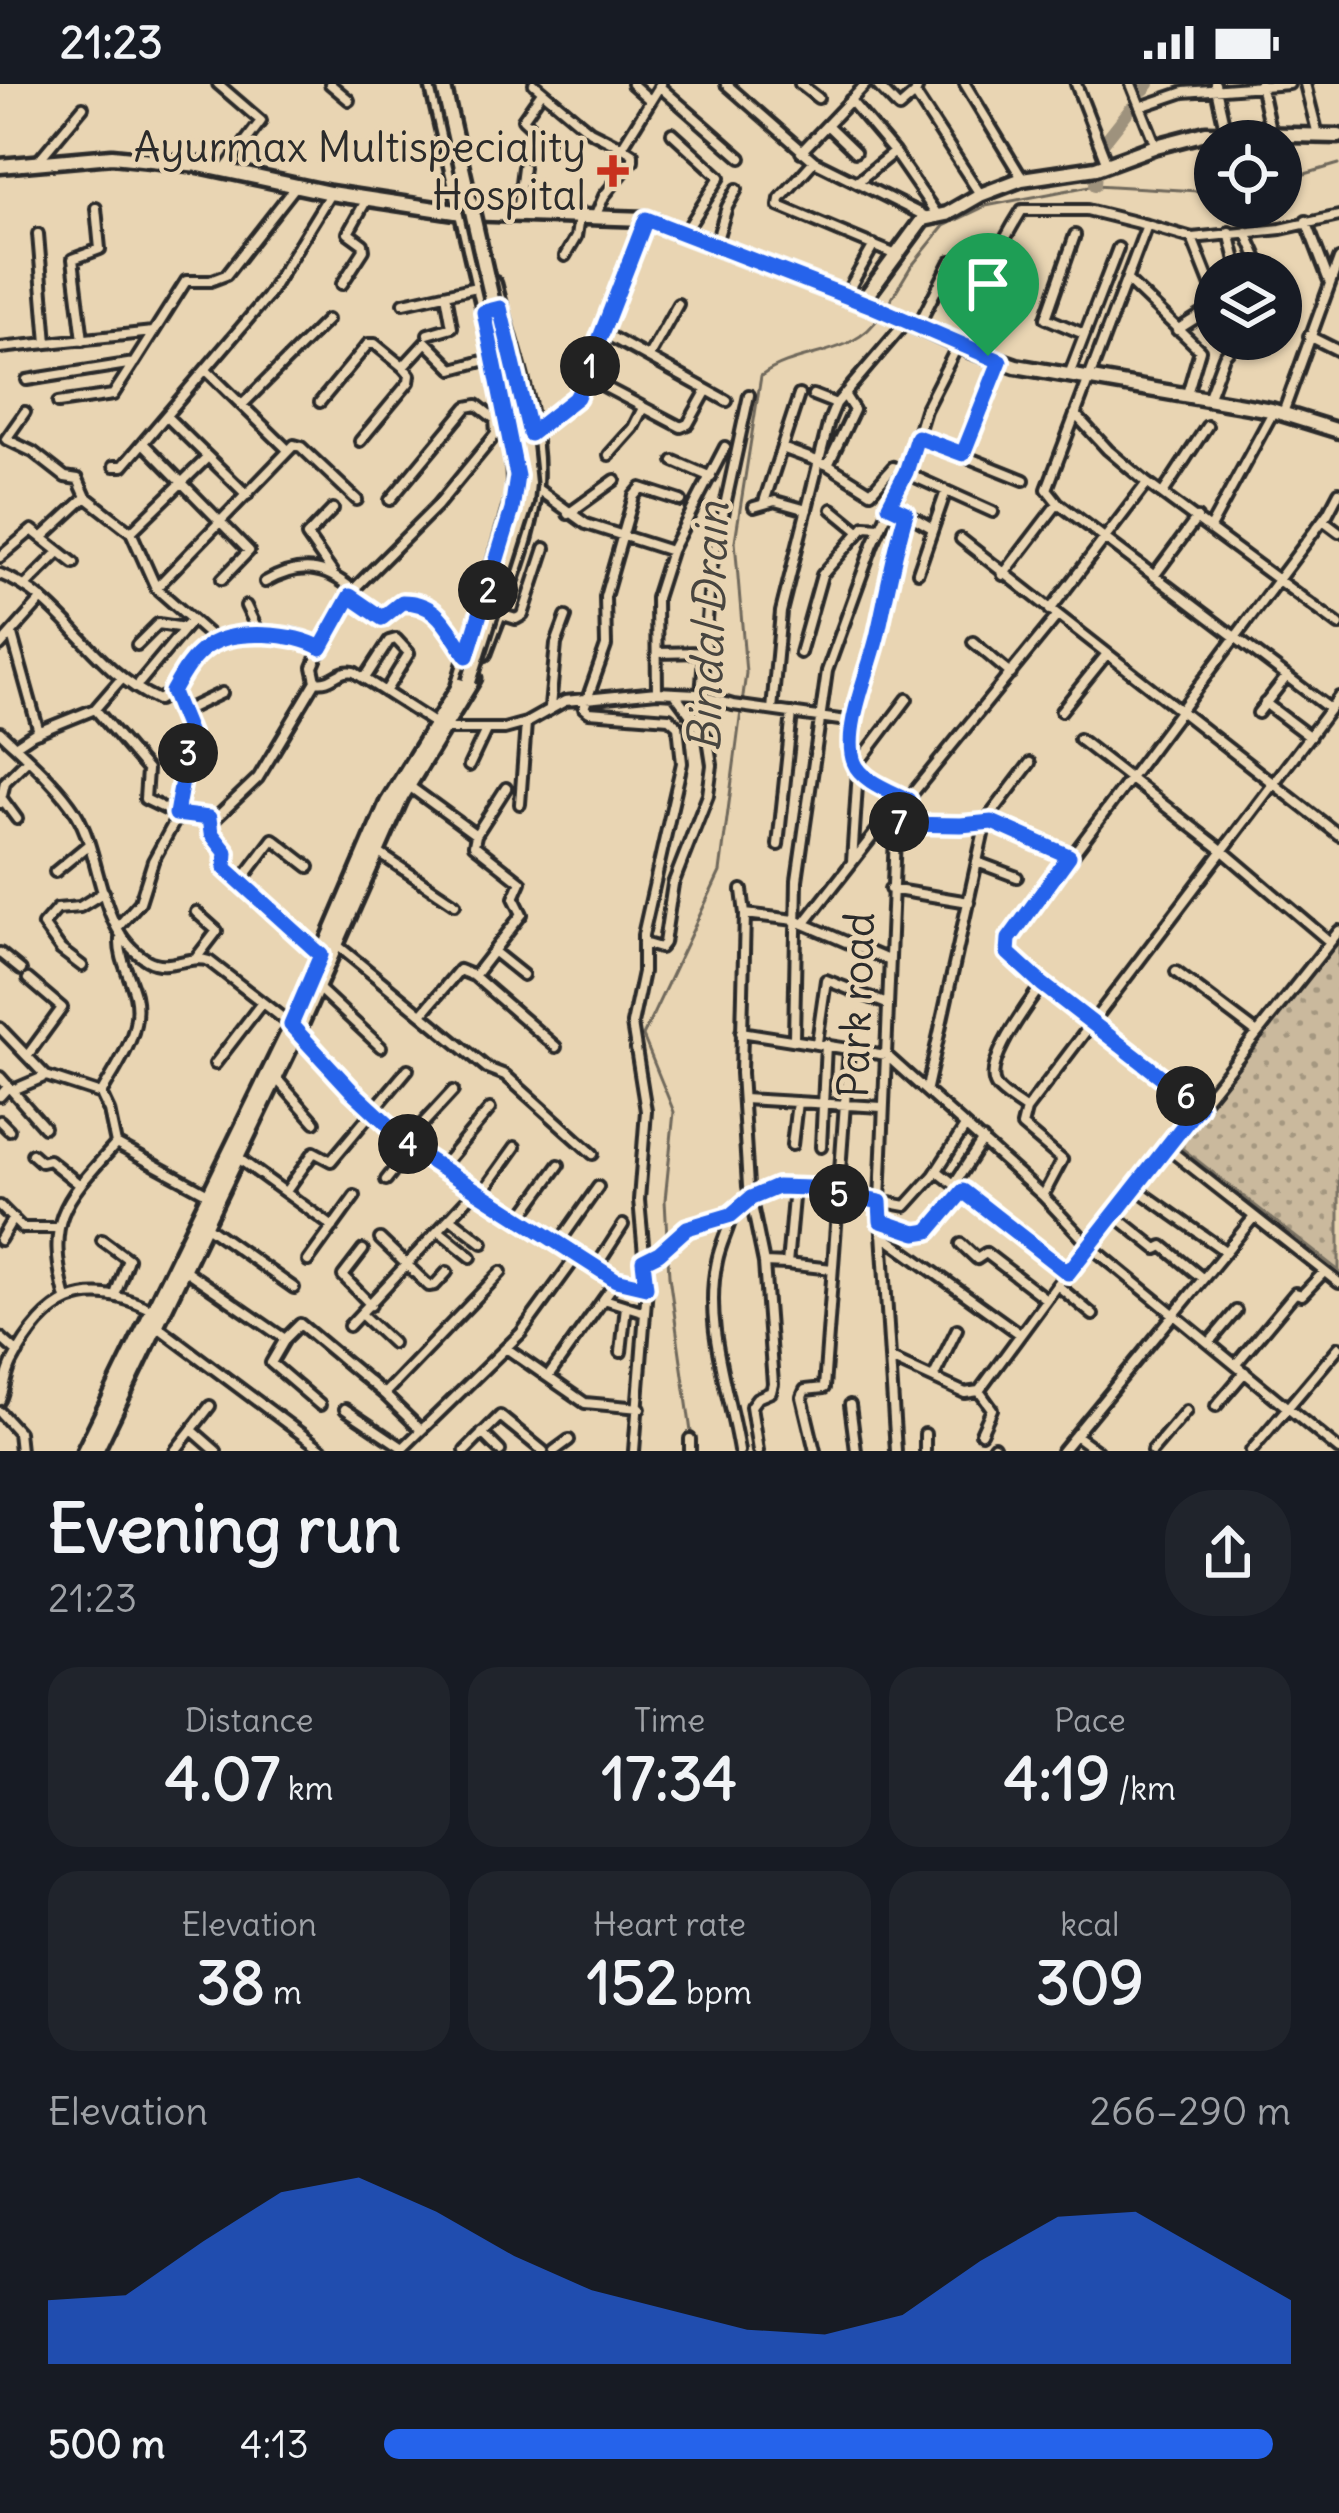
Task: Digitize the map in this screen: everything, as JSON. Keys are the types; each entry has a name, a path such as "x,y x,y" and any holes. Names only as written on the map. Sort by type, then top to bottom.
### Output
{"street":[{"path":"218,84 261,121 224,171"},
{"path":"330,84 349,100"},
{"path":"96,1451 276,1078 321,955 387,803 479,667 535,487 530,434 461,136 440,84"},
{"path":"440,84 444,140 517,476 512,510 467,656 463,685"},
{"path":"440,84 507,383 522,479 518,509 463,685"},
{"path":"534,84 590,131 633,154 596,215"},
{"path":"632,84 650,100"},
{"path":"726,84 814,161 932,216"},
{"path":"800,84 818,98"},
{"path":"801,152 866,84"},
{"path":"876,84 899,107 917,89 980,195"},
{"path":"965,84 1022,179"},
{"path":"1076,84 1107,164"},
{"path":"1131,84 1156,146"},
{"path":"1136,96 1147,84"},
{"path":"1140,107 1216,87 1289,84"},
{"path":"1305,84 1318,136"},
{"path":"622,147 660,85 741,158"},
{"path":"1260,85 1268,120"},
{"path":"1216,87 1223,120"},
{"path":"542,92 524,119 555,149"},
{"path":"850,100 895,152 932,216"},
{"path":"36,164 82,107"},
{"path":"827,125 855,152"},
{"path":"672,134 720,177 683,235"},
{"path":"444,140 461,136"},
{"path":"867,304 896,255 932,216 1022,179 1107,164 1194,136"},
{"path":"1302,136 1339,136"},
{"path":"856,183 895,152"},
{"path":"0,166 112,156 462,213 646,219 994,358 1278,412 1339,431"},
{"path":"814,161 779,206 896,255"},
{"path":"517,214 523,167"},
{"path":"452,172 468,168"},
{"path":"58,404 112,394 186,281 226,275 296,186"},
{"path":"715,247 737,189"},
{"path":"114,466 123,466 282,277 330,193"},
{"path":"342,284 364,250 348,233 367,199"},
{"path":"83,340 73,259 100,249 96,208"},
{"path":"994,358 975,331 974,317 994,256 1022,210 1087,210 1192,238 1281,229 1339,216"},
{"path":"565,256 576,237 579,215"},
{"path":"530,434 571,404 586,377 646,219"},
{"path":"1306,221 1330,284"},
{"path":"1147,225 1047,489 1058,503 1330,709"},
{"path":"1229,232 1234,252"},
{"path":"1246,232 1255,252"},
{"path":"38,234 47,344"},
{"path":"1075,235 1046,318 1084,334"},
{"path":"1192,238 1198,252"},
{"path":"845,296 874,245"},
{"path":"1069,375 1118,248"},
{"path":"1210,528 1278,412 1339,260"},
{"path":"772,710 781,612 836,404 951,261"},
{"path":"1127,280 1201,354 1187,395"},
{"path":"404,303 494,282"},
{"path":"428,334 452,327 446,294"},
{"path":"649,356 678,304"},
{"path":"484,312 500,308"},
{"path":"242,405 327,320"},
{"path":"1178,330 1194,320"},
{"path":"0,348 155,332"},
{"path":"602,332 727,401"},
{"path":"1309,337 1339,351"},
{"path":"403,367 423,342 430,343 453,369 494,358"},
{"path":"320,402 368,344 375,344 403,367 409,382 361,441"},
{"path":"794,1038 799,922 819,716 830,657 937,383 958,345"},
{"path":"963,454 994,358"},
{"path":"1208,399 1223,360"},
{"path":"27,380 134,363"},
{"path":"207,370 288,450"},
{"path":"586,377 685,426 707,390"},
{"path":"799,394 759,505 775,501 807,510"},
{"path":"701,695 718,526 748,395"},
{"path":"813,395 836,404"},
{"path":"823,463 854,410 845,396"},
{"path":"95,710 147,770 145,800 176,814 221,817 258,778 316,681 313,667 351,593 462,477 498,430 495,418 478,404 467,406 390,500"},
{"path":"609,455 633,428 643,408"},
{"path":"25,412 6,439 33,452 65,477 77,479 86,497 130,532 156,588 188,625 217,642"},
{"path":"1075,414 1147,482 1335,622 1339,609"},
{"path":"166,416 247,495"},
{"path":"1163,493 1208,426"},
{"path":"917,437 1024,480"},
{"path":"143,443 249,551 222,579"},
{"path":"156,588 294,445 357,500"},
{"path":"657,692 656,598 671,551 725,447"},
{"path":"782,448 823,463 871,492 891,467 993,512"},
{"path":"130,532 208,457"},
{"path":"674,461 711,477"},
{"path":"568,514 615,480"},
{"name":"Park road","path":"896,1451 880,1202 890,889 898,824 906,803 1011,674 1147,482"},
{"path":"535,487 568,514 671,551"},
{"path":"634,1451 646,1287 639,1200 646,1111 632,1024 643,972 643,943 680,775 680,736 669,718 589,712 584,707 605,646 604,597 638,489 681,501"},
{"path":"917,572 946,491"},
{"path":"1199,1106 1042,984 1008,953 1007,943 1237,637 1339,492"},
{"path":"42,538 86,497"},
{"path":"1003,575 1058,503"},
{"path":"889,505 932,528"},
{"path":"333,509 307,536 351,593 382,618 402,602 430,608 444,620 467,656"},
{"path":"832,509 860,532"},
{"path":"852,863 857,768 854,722 906,513"},
{"path":"1154,576 1197,518"},
{"path":"1323,520 1339,532"},
{"path":"800,652 822,575 867,525 880,527"},
{"path":"0,557 30,530 74,563"},
{"path":"961,539 1339,835"},
{"path":"498,613 516,619 523,615 544,548"},
{"path":"25,586 58,552"},
{"path":"265,582 292,569 333,573"},
{"path":"0,574 42,599 121,679 158,700 172,692 196,656 217,642 291,634 321,648"},
{"path":"0,646 42,599"},
{"path":"246,606 260,635"},
{"path":"550,707 556,644 566,617"},
{"path":"137,645 158,624 188,625"},
{"path":"140,682 188,625"},
{"path":"12,635 39,732"},
{"path":"365,678 388,641 396,639 410,653 385,692"},
{"path":"973,642 1011,674"},
{"path":"658,652 703,652"},
{"path":"1061,711 1106,655"},
{"path":"316,681 326,682 348,670 438,726 487,730 526,723 565,700 657,692 701,695 733,705 854,722"},
{"path":"1258,713 1287,676"},
{"path":"15,746 95,710 121,679"},
{"path":"118,932 140,902 152,862 176,814 189,749 182,712 172,692"},
{"path":"643,943 662,946 674,884 710,784 708,739 674,692"},
{"path":"182,712 222,693"},
{"path":"1043,1196 1062,1160 1022,1126 1026,1110 1339,697"},
{"path":"857,768 907,699"},
{"path":"1265,703 1310,736"},
{"path":"778,844 792,713"},
{"path":"520,804 526,723"},
{"path":"84,1451 317,987 376,851 438,726"},
{"path":"469,766 487,730"},
{"path":"0,732 68,802 89,844 118,932 135,995 136,1020 127,1048 101,1094"},
{"path":"1079,739 1330,941"},
{"path":"17,819 1,801 5,782 28,759"},
{"path":"927,1088 986,821 1030,763"},
{"path":"799,922 893,810 906,803 857,768"},
{"path":"408,785 476,835"},
{"path":"473,976 521,914 514,898 521,882 474,845 506,788"},
{"path":"209,818 211,833 226,852 223,865 321,955"},
{"path":"898,824 986,821 1069,856"},
{"path":"242,880 273,839 309,867"},
{"path":"55,872 89,844"},
{"path":"376,851 454,904"},
{"path":"977,862 1017,877"},
{"path":"890,889 969,902"},
{"path":"742,890 743,1099 751,1198 764,1263 773,1388 751,1406 758,1451"},
{"path":"82,966 61,950 43,926 58,910 80,908 104,892"},
{"path":"196,912 218,931 196,958"},
{"path":"745,914 799,922 888,960"},
{"path":"891,1359 965,1393 979,1391 1046,1299 1339,931"},
{"path":"118,932 154,963 196,958 214,964 295,1028 409,1145 477,1194 616,1280 646,1287"},
{"path":"336,944 487,1068 505,1075 592,1154"},
{"path":"493,951 524,975"},
{"path":"0,952 62,1008 27,1056"},
{"path":"422,1015 457,972 464,970 556,1047"},
{"path":"1175,972 1257,1033"},
{"path":"821,1147 826,980 887,1004"},
{"path":"1026,1110 998,1088 993,1072 1000,1050 1042,984"},
{"path":"317,987 381,1047"},
{"path":"215,1064 261,1004"},
{"path":"0,1028 46,1076 101,1094 110,1111 116,1144"},
{"path":"741,1032 886,1054 1043,1196 1089,1245 1339,1450"},
{"path":"815,1451 802,1397 805,1390 824,1388 849,1049"},
{"path":"287,1190 314,1152 329,1162 408,1069"},
{"path":"0,1096 46,1076"},
{"path":"0,1077 44,1127"},
{"path":"276,1078 315,1122"},
{"path":"386,1180 453,1091"},
{"path":"743,1099 882,1107"},
{"path":"792,1144 797,1102"},
{"path":"440,1168 490,1109"},
{"path":"0,1121 9,1130"},
{"path":"643,1261 682,1230 731,1215 751,1198 777,1187 906,1206 937,1171 965,1126"},
{"path":"954,1184 983,1140"},
{"path":"116,1144 210,1195"},
{"path":"66,1299 57,1261 56,1228 80,1185 116,1144"},
{"path":"349,1326 477,1194 515,1147"},
{"path":"1166,1147 1339,1283"},
{"path":"32,1154 41,1162 49,1160 80,1185"},
{"path":"238,1158 333,1227"},
{"path":"519,1220 559,1165"},
{"path":"937,1171 1068,1273"},
{"path":"558,1244 598,1186"},
{"path":"787,1264 794,1187"},
{"path":"1135,1187 1225,1251"},
{"path":"881,1221 926,1233 963,1191"},
{"path":"308,1261 355,1196"},
{"path":"0,1206 27,1229 56,1228"},
{"path":"1113,1214 1202,1278"},
{"path":"731,1215 717,1260 713,1313 722,1378 740,1451"},
{"path":"1062,1451 1254,1217"},
{"path":"0,1240 13,1218"},
{"path":"452,1219 483,1243"},
{"path":"596,1268 623,1225"},
{"path":"206,1226 294,1288"},
{"path":"440,1232 471,1257"},
{"path":"882,1235 1020,1334"},
{"path":"380,1239 431,1287 447,1272"},
{"path":"103,1240 128,1259 115,1295"},
{"path":"961,1244 976,1259 986,1253 1046,1299"},
{"path":"363,1250 343,1276 370,1305"},
{"path":"345,1408 405,1450 521,1334 578,1256"},
{"path":"764,1263 832,1269"},
{"path":"185,1270 285,1339"},
{"path":"384,1394 500,1272"},
{"path":"1236,1364 1295,1293 1301,1295 1324,1272"},
{"path":"548,1377 616,1280"},
{"path":"1057,1285 1094,1315"},
{"path":"0,1400 18,1353 66,1299 115,1295 153,1311"},
{"path":"604,1299 645,1312"},
{"path":"621,1352 626,1306"},
{"path":"1209,1342 1236,1311"},
{"path":"362,1314 392,1343"},
{"path":"320,1405 271,1364 297,1325 421,1430"},
{"path":"158,1327 324,1451"},
{"path":"933,1378 957,1329"},
{"path":"0,1337 18,1353"},
{"path":"506,1348 585,1403 640,1408"},
{"path":"1251,1451 1339,1348"},
{"path":"1216,1406 1245,1372"},
{"path":"979,1391 992,1409 981,1433"},
{"path":"850,1405 856,1451"},
{"path":"175,1451 210,1406"},
{"path":"1151,1451 1186,1411"},
{"path":"0,1412 18,1432 20,1451"},
{"path":"465,1451 495,1418 504,1416 543,1451"},
{"path":"192,1430 216,1451"},
{"path":"482,1433 500,1451"},
{"path":"925,1434 926,1451"},
{"path":"1075,1435 1097,1451"},
{"path":"690,1439 690,1451"},
{"path":"554,1451 568,1440"}],"shaded area":[{"path":"1339,941 1339,1271 1175,1143"}],"waterway":[{"path":"1144,90 1149,84"},
{"path":"1101,146 1131,108"},
{"name":"Bindal Drain","path":"1302,175 1339,164"},
{"path":"1095,185 1096,170"},
{"name":"Bindal Drain","path":"887,306 944,226 986,206 1095,185 1194,191"},
{"name":"Bindal Drain","path":"692,1439 669,1276 665,1200 674,1112 643,1036 720,872 746,673 735,541 761,376 856,339 881,314"}],"place":[{"name":"Ayurmax Multispeciality Hospital","path":"613,171"}],"route":[{"path":"646,219 896,315 988,356 1000,361 963,454 917,437 889,505 906,513 854,722 853,758 864,775 908,800 898,824 992,822 1069,856 1009,939 1008,953 1199,1106 1068,1273 963,1191 929,1231 921,1234 881,1221 880,1202 785,1185 751,1198 731,1215 682,1230 659,1253 643,1261 646,1287 626,1284 421,1155 291,1025 321,955 225,868 226,852 211,833 209,818 176,814 190,736 172,692 196,656 217,642 291,634 321,648 350,596 382,618 402,602 430,608 444,620 467,656 512,510 517,476 484,312 500,308 530,434 577,397 646,219"}]}
